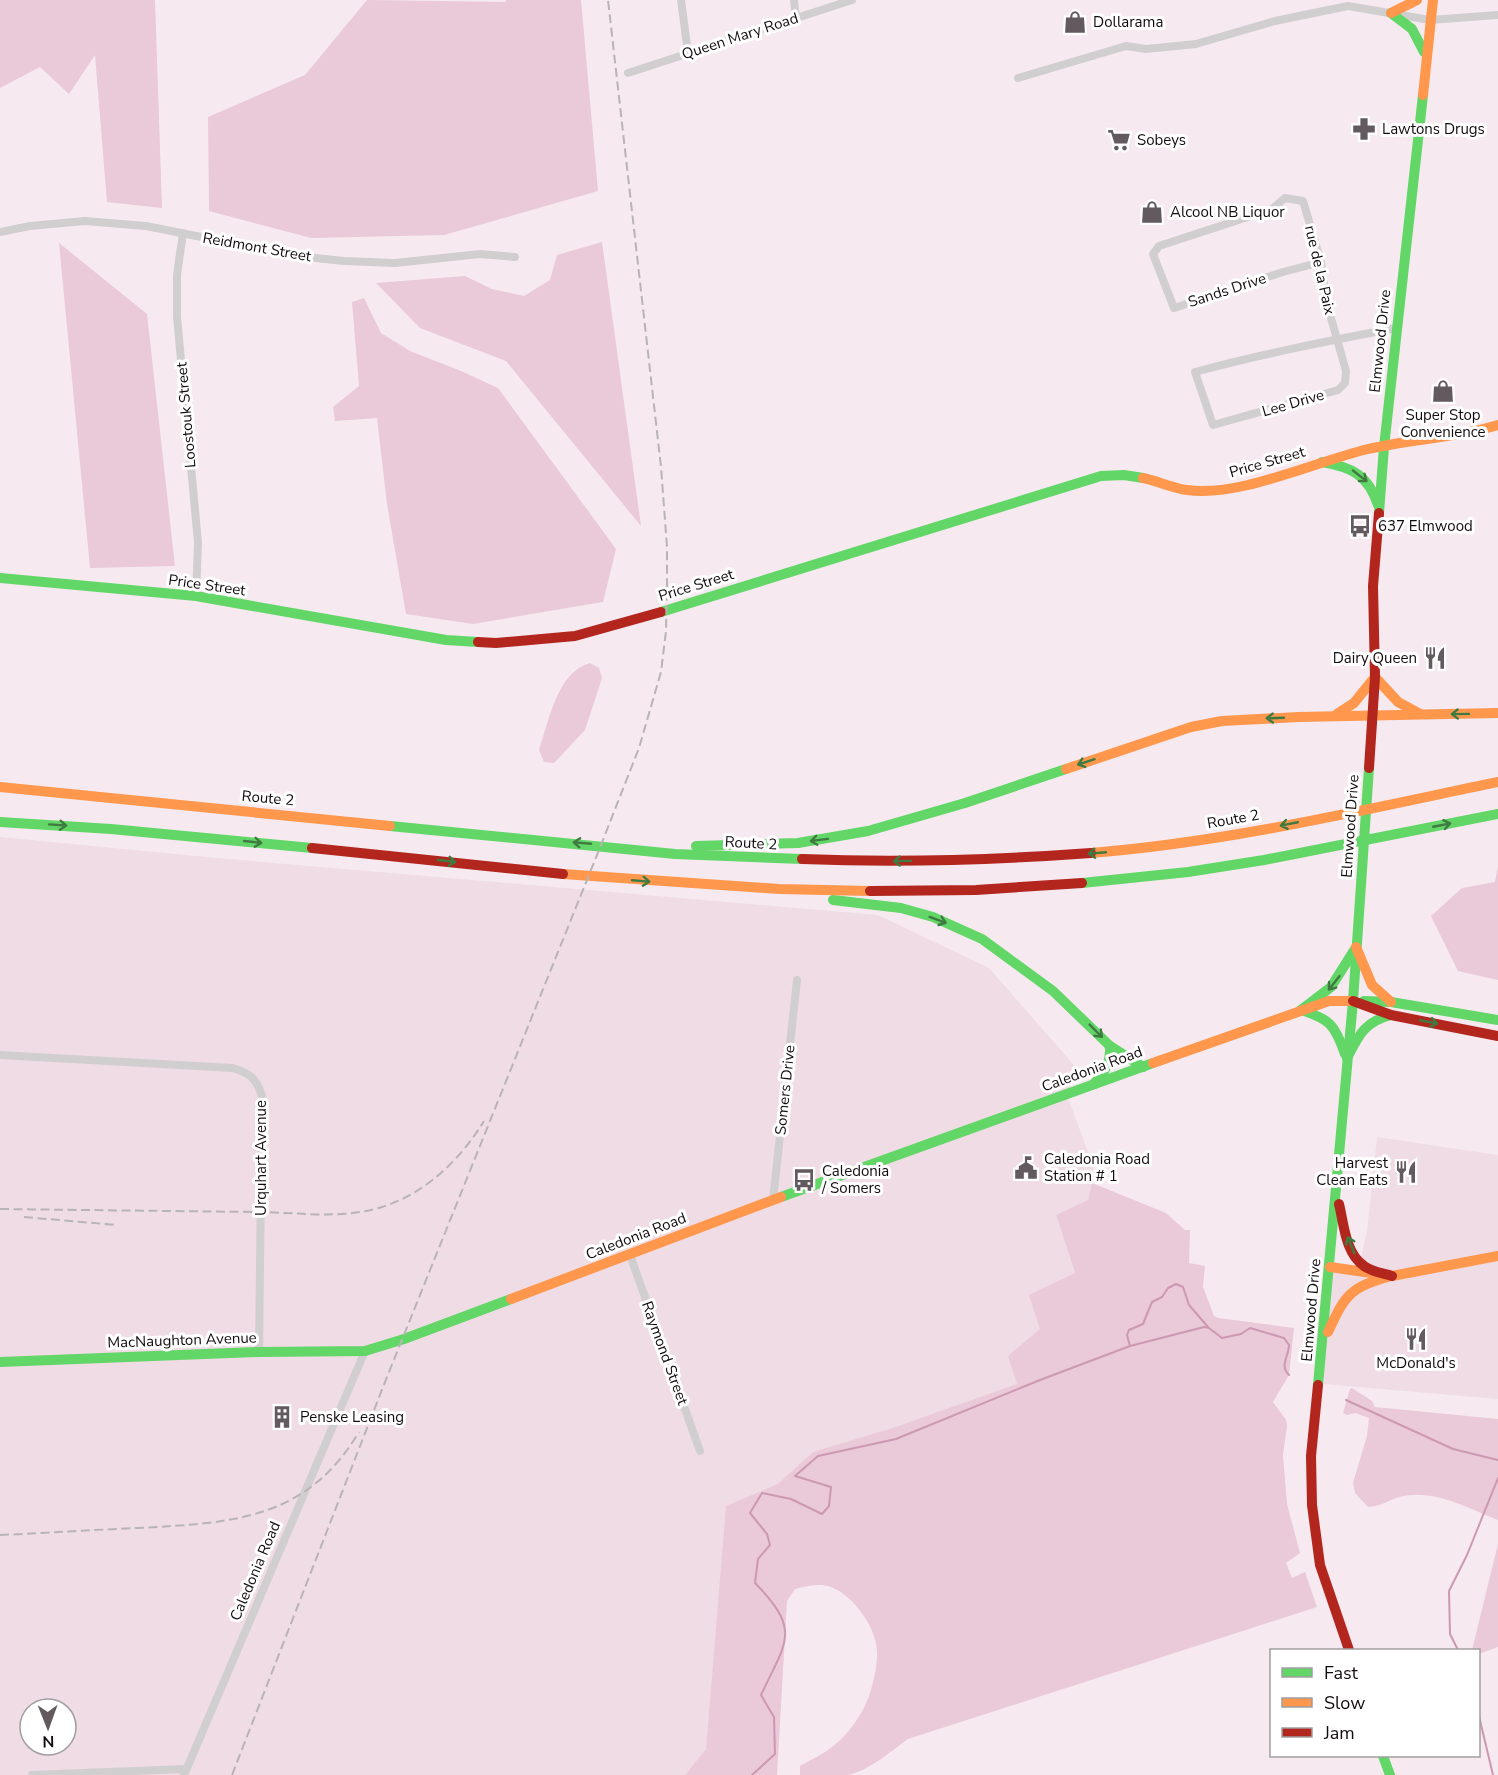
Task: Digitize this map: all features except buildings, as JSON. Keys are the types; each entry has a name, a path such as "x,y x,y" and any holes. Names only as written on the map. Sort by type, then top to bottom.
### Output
{"main road":[{"path":"1391,13 1417,0"},
{"name":"Elmwood Drive","path":"1349,1649 1320,1565 1312,1505 1311,1456 1353,1001 1375,678 1373,586 1384,447 1433,0"},
{"path":"1391,13 1411,26 1426,56"},
{"name":"Price Street","path":"0,579 196,596 446,640 496,643 575,636 1101,476 1124,475 1145,478 1187,490 1215,491 1242,486 1369,449 1471,433 1498,424"},
{"path":"1322,462 1342,465 1356,471 1368,482 1376,495 1379,510"},
{"path":"1333,716 1358,701 1375,678 1398,702 1422,715"},
{"path":"622,848 665,845 764,846 829,839 911,820 1191,728 1222,721 1254,718 1498,713"},
{"name":"Route 2","path":"0,787 675,854 796,860 954,860 1108,852 1183,843 1498,782"},
{"path":"0,822 156,832 648,881 827,891 905,892 1088,883 1233,865 1498,814"},
{"path":"757,888 794,896 901,908 961,928 1002,952 1045,985 1110,1046 1143,1066"},
{"path":"1356,947 1367,978 1378,994 1391,1002"},
{"path":"1301,1010 1331,987 1356,947"},
{"path":"1353,1001 1391,1015 1498,1036"},
{"name":"Caledonia Road","path":"366,1351 415,1335 773,1200 1301,1010 1329,1002 1391,1002 1498,1020"},
{"path":"1301,1010 1330,1021 1336,1029 1347,1058"},
{"path":"1347,1058 1365,1025 1377,1017 1391,1015"},
{"path":"1094,1084 1107,1070 1112,1056 1110,1046"},
{"path":"1337,1193 1347,1235 1360,1263 1392,1276"},
{"path":"1323,1341 1342,1301 1351,1291 1369,1282 1498,1256"},
{"path":"1330,1267 1392,1276"},
{"name":"MacNaughton Avenue","path":"0,1362 259,1352 366,1351"},
{"path":"1384,1757 1390,1775"}],"street":[{"path":"681,0 688,53"},
{"path":"794,0 796,18"},
{"name":"Queen Mary Road","path":"628,73 852,0"},
{"path":"1018,78 1126,46 1146,49 1196,44 1275,21 1348,6 1430,20 1498,15"},
{"name":"Sands Drive","path":"1304,201 1285,198 1272,209 1159,246 1153,254 1174,308 1283,272 1321,262"},
{"name":"rue de la Paix","path":"1304,201 1321,262 1327,304 1337,340"},
{"name":"Reidmont Street","path":"0,232 30,226 85,221 146,226 297,256 344,261 395,263 480,254 515,257"},
{"name":"Loostouk Street","path":"183,233 177,275 177,316 198,542 196,596"},
{"path":"1337,340 1396,328"},
{"name":"Lee Drive","path":"1337,340 1346,372 1345,383 1338,390 1214,425 1195,372 1243,359 1337,340"},
{"name":"Somers Drive","path":"773,1200 797,980"},
{"name":"Urquhart Avenue","path":"0,1055 233,1068 248,1073 257,1083 262,1096 259,1352"},
{"name":"Raymond Street","path":"630,1255 700,1450"},
{"name":"Caledonia Road","path":"184,1772 366,1351"},
{"path":"32,1775 184,1772"}],"shaded area":[{"path":"0,0 155,0 162,208 107,202 95,55 69,94 40,67 0,88"},
{"path":"367,0 506,2 506,0 581,0 598,191 444,235 311,238 209,211 208,117 305,75"},
{"path":"602,242 641,526 506,361 420,328 376,283 465,276 492,289 524,296 550,280 557,255"},
{"path":"59,243 147,314 175,566 90,568"},
{"path":"364,298 381,333 410,351 498,388 616,549 603,602 473,624 406,614 387,504 377,418 335,421 333,407 359,386 352,302"},
{"path":"590,663 599,668 602,678 585,730 554,763 544,762 539,750 556,699 570,676 579,668"},
{"path":"0,837 878,915 989,968 1074,1065 1068,1098 1093,1165 1092,1183 1088,1200 1056,1215 1075,1274 1055,1378 725,1526 706,1749 685,1775 0,1775"},
{"path":"1498,866 1498,980 1458,971 1431,916 1462,888 1495,882"},
{"path":"1377,1137 1498,1155 1498,1399 1322,1384 1334,1265 1359,1267 1367,1231"},
{"path":"1092,1183 1166,1213 1185,1230 1190,1230 1189,1263 1205,1266 1203,1287 1214,1316 1294,1328 1289,1375 1273,1402 1286,1420 1283,1455 1287,1504 1300,1553 1286,1563 1292,1578 1305,1572 1317,1607 908,1739 880,1760 856,1773 800,1775 800,1766 842,1739 861,1713 873,1684 877,1651 873,1632 862,1613 848,1597 840,1591 822,1585 795,1589 787,1601 777,1775 685,1775 706,1749 726,1506 778,1484 813,1452 893,1428 1017,1384 1008,1356 1040,1329 1029,1295 1075,1273 1056,1215 1088,1200"},
{"path":"1352,1388 1372,1401 1375,1407 1498,1419 1498,1520 1452,1501 1428,1496 1404,1496 1378,1506 1368,1507 1355,1493 1353,1483 1367,1436 1369,1418 1355,1413 1347,1415 1343,1413"},
{"path":"1498,1544 1498,1647 1480,1654 1480,1649 1472,1649"}],"waterway":[{"path":"1130,1346 1127,1335 1129,1330 1143,1324 1152,1302 1162,1297 1168,1288 1176,1284 1183,1287 1189,1305 1208,1327"},
{"path":"752,1775 775,1754 774,1717 761,1695 785,1637 784,1625 779,1613 755,1583 758,1559 770,1545 767,1534 750,1513 762,1493 791,1499 822,1514 829,1506 831,1487 795,1476 818,1456 896,1439 1130,1346 1204,1327 1222,1338 1241,1334 1250,1328 1284,1338 1289,1345 1285,1364 1289,1375"},
{"path":"1346,1400 1453,1449 1498,1460"},
{"path":"1458,1649 1450,1634 1449,1591 1467,1555 1498,1478"},
{"path":"1480,1720 1493,1775"}],"railway":[{"path":"232,1775 383,1387 639,748 661,672 666,631 667,586 667,547 661,467 608,0"},
{"path":"0,1209 319,1214 366,1211 398,1201 427,1184 453,1162 484,1121"},
{"path":"24,1217 116,1225"},
{"path":"0,1535 171,1526 234,1519 263,1512 290,1500 315,1484 338,1461 359,1432"}],"traffic: fast":[{"path":"1391,13 1412,29 1424,52"},
{"path":"1379,513 1384,447 1423,95"},
{"path":"1322,462 1358,474 1369,486 1378,505"},
{"path":"661,612 1101,476 1124,475 1143,478"},
{"path":"0,578 196,596 446,640 478,642"},
{"path":"1318,1385 1353,1001 1369,768"},
{"path":"696,846 798,843 868,831 965,803 1066,769"},
{"path":"1082,883 1188,872 1264,860 1498,814"},
{"path":"0,822 111,829 312,848"},
{"path":"390,826 675,854 802,859"},
{"path":"833,900 901,908 933,917 982,939 1053,991 1110,1046 1143,1067"},
{"path":"1301,1010 1331,987 1355,949"},
{"path":"1364,1001 1391,1002 1498,1020"},
{"path":"1301,1010 1325,1020 1338,1036 1345,1054"},
{"path":"1347,1058 1368,1026 1374,1021 1391,1015"},
{"path":"1094,1084 1106,1066 1110,1046"},
{"path":"781,1197 1153,1063"},
{"path":"0,1362 259,1352 365,1351 511,1299"},
{"path":"1383,1757 1390,1775"}],"traffic: slow":[{"path":"1391,13 1417,0"},
{"path":"1423,95 1433,0"},
{"path":"1143,478 1187,490 1230,489 1278,477 1368,449 1466,433 1498,425"},
{"path":"1337,714 1354,703 1375,677 1398,702 1420,714"},
{"path":"1066,769 1191,727 1222,721 1498,713"},
{"path":"1091,853 1244,833 1498,782"},
{"path":"0,787 390,826"},
{"path":"563,874 779,889 870,891"},
{"path":"1356,947 1372,985 1391,1002"},
{"path":"1153,1063 1329,1001 1353,1001"},
{"path":"511,1299 781,1197"},
{"path":"1330,1267 1392,1276 1498,1256"},
{"path":"1328,1332 1339,1309 1350,1294 1366,1284 1391,1276"}],"traffic: jam":[{"path":"1369,768 1375,677 1373,586 1379,513"},
{"path":"478,642 496,643 575,636 661,612"},
{"path":"312,848 563,874"},
{"path":"802,859 946,860 1091,853"},
{"path":"870,891 976,890 1082,883"},
{"path":"1353,1001 1391,1015 1498,1036"},
{"path":"1339,1204 1346,1238 1353,1254 1370,1270 1392,1276"},
{"path":"1318,1385 1311,1456 1312,1505 1320,1565 1349,1649"}],"place":[{"name":"Dollarama","path":"1075,22"},
{"name":"Lawtons Drugs","path":"1364,129"},
{"name":"Sobeys","path":"1119,140"},
{"name":"Alcool NB Liquor","path":"1152,212"},
{"name":"Super Stop Convenience","path":"1443,391"},
{"name":"637 Elmwood","path":"1360,526"},
{"name":"Dairy Queen","path":"1435,658"},
{"name":"Caledonia Road Station # 1","path":"1026,1168"},
{"name":"Harvest Clean Eats","path":"1406,1172"},
{"name":"Caledonia / Somers","path":"804,1180"},
{"name":"McDonald's","path":"1416,1339"},
{"name":"Penske Leasing","path":"282,1417"}]}
